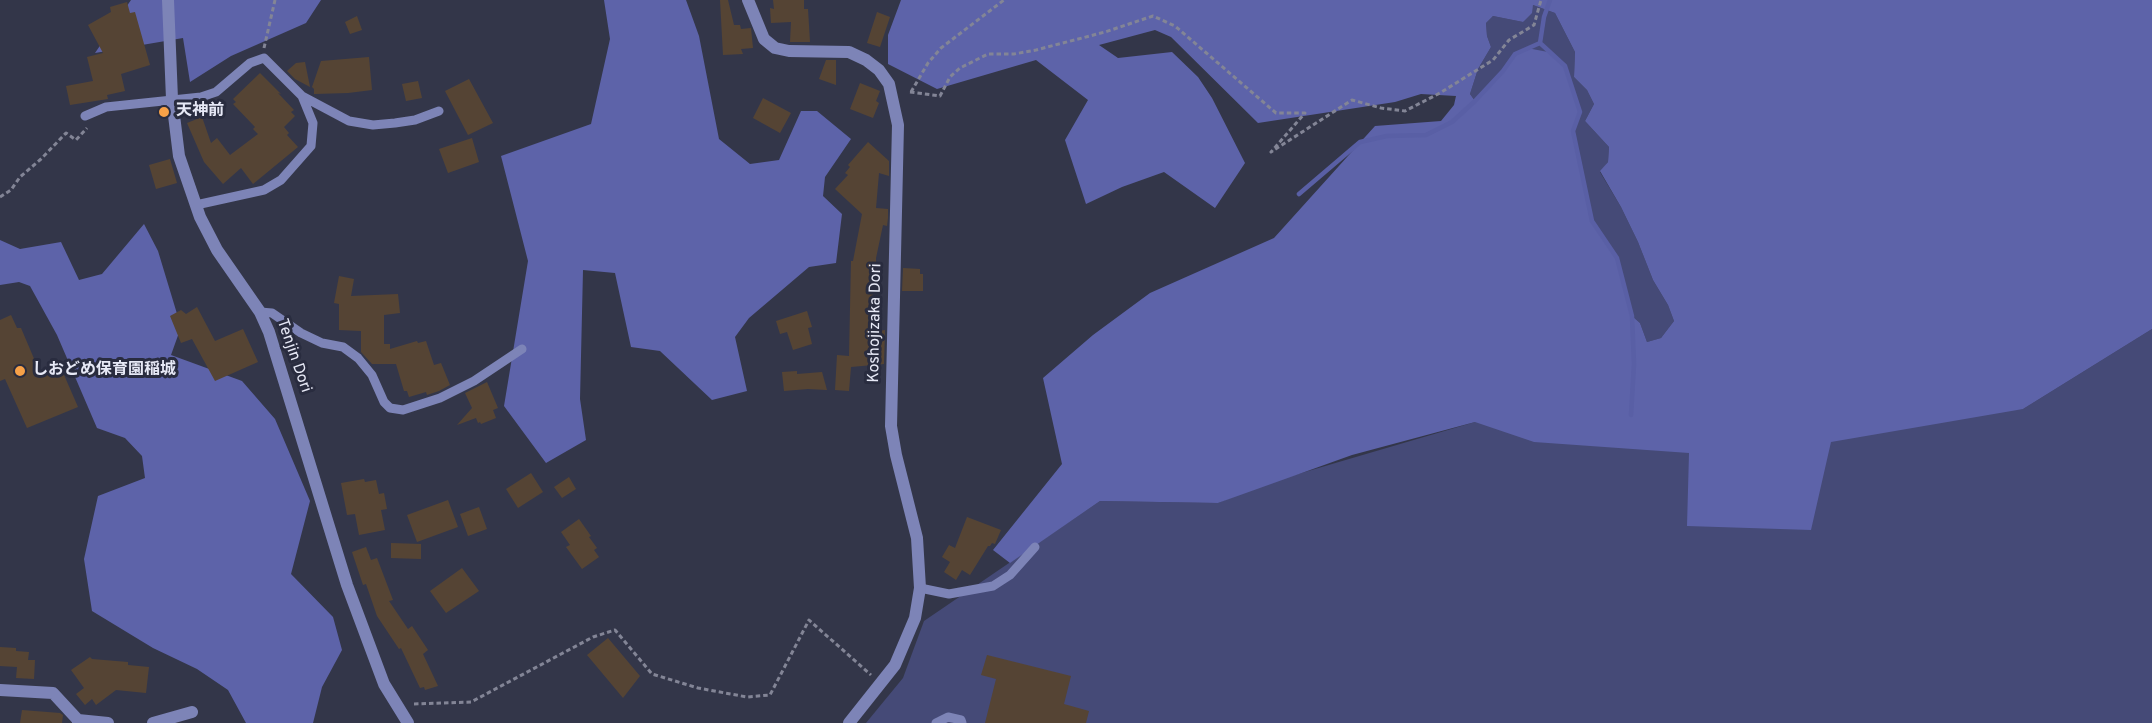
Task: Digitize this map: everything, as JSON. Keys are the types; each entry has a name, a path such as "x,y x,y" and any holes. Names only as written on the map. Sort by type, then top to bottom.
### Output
{"street":[{"name":"Tenjin Dori","path":"168,0 172,99 179,156 196,205 216,250 260,312 269,332 347,585 384,684 408,723"},
{"name":"Koshojizaka Dori","path":"748,0 764,39 775,48 789,51 849,52 866,60 879,70 890,84 898,124 891,426 917,538 920,588 915,618 895,666 849,723"},
{"path":"0,690 53,693 78,722 108,723"},
{"path":"153,723 173,720 192,712"}],"lane":[{"path":"85,116 106,106 201,97 216,92 250,63 264,58 302,96 349,121 373,125 415,120 439,111"},
{"path":"196,205 264,190 281,180 311,146 313,123 302,96"},
{"path":"260,312 272,313 301,333 322,343 343,347 358,358 372,375 384,402 390,408 402,410 440,398 474,381 522,349"},
{"path":"920,588 949,594 993,586 1010,575 1035,547"},
{"path":"936,723 948,717 961,720 962,723"}],"path":[{"path":"264,58 264,41 275,0"},
{"path":"895,103 910,92 928,63 941,48 1004,0"},
{"path":"910,92 940,96 950,78 960,68 988,54 1014,54 1036,50 1105,32 1153,16 1175,26 1276,113 1305,113 1271,152 1352,100 1381,108 1405,111 1493,60 1509,40 1534,25 1541,0"},
{"path":"0,197 11,190 20,177 66,133 76,140 89,126 85,116"},
{"path":"397,705 471,702 593,637 615,630 652,674 698,688 747,697 770,694 809,620 881,683"}],"shaded area":[{"path":"131,0 321,0 306,23 231,56 190,82 183,38 95,53"},
{"path":"604,0 686,0 699,36 719,139 750,164 779,160 801,111 817,111 851,139 825,177 823,196 842,214 836,263 809,267 749,318 735,337 747,391 712,400 660,351 631,347 615,273 583,270 580,399 586,440 546,463 504,406 528,261 501,156 591,124 610,39"},
{"path":"901,0 2152,0 2152,329 2023,409 1831,442 1811,530 1687,526 1689,453 1534,442 1475,422 1352,455 1218,503 1100,501 1010,563 993,550 1062,464 1043,378 1093,335 1150,293 1274,238 1375,126 1441,121 1454,105 1456,96 1421,94 1395,102 1258,123 1171,37 1155,30 1099,45 1118,58 1172,52 1198,77 1212,98 1245,163 1215,208 1164,172 1122,187 1086,204 1065,140 1088,100 1036,60 937,89 888,64 888,35","holes":["1533,5 1555,13 1575,52 1574,77 1587,90 1594,104 1585,121 1609,147 1608,162 1600,171 1621,207 1674,321 1661,338 1647,342 1640,323 1632,316 1617,258 1592,221 1573,131 1580,112 1565,66 1548,52 1527,48 1515,54 1503,71 1475,101 1470,94 1478,69 1491,47 1486,23 1493,16 1523,22 1532,13"]},
{"path":"1533,5 1555,13 1575,52 1574,77 1587,90 1594,104 1585,121 1609,147 1608,162 1600,172 1621,207 1674,321 1661,338 1647,342 1640,323 1632,316 1617,258 1592,221 1573,131 1580,112 1515,54 1503,71 1475,101 1470,94 1478,69 1491,47 1486,23 1493,16 1523,22"},
{"path":"144,224 158,251 181,327 171,355 242,381 275,419 310,501 291,574 333,617 342,650 322,687 313,723 246,723 228,690 197,669 153,648 92,611 84,559 98,496 145,478 142,456 125,438 97,428 57,335 30,286 19,282 0,285 0,240 20,249 61,242 79,280 102,274"},
{"path":"2152,329 2152,723 866,723 903,678 924,621 1100,501 1218,503 1264,484 1475,422 2023,409"}],"building":[{"path":"720,0 728,0 734,25 740,25 741,29 751,28 753,48 741,49 743,54 723,55"},
{"path":"773,0 804,0 804,9 808,9 810,42 790,42 791,22 771,23 770,8 774,9"},
{"path":"127,2 130,13 135,12 150,65 121,74 125,91 107,95 108,99 70,105 66,86 93,81 87,57 103,53 88,25 111,12 110,7"},
{"path":"877,12 890,17 880,47 867,43"},
{"path":"357,16 362,30 350,34 345,22"},
{"path":"369,57 372,90 314,94 312,87 321,61"},
{"path":"826,60 836,60 836,85 819,79"},
{"path":"305,62 310,87 295,79 287,71 296,63"},
{"path":"260,73 294,110 291,112 295,116 284,127 289,133 287,135 298,147 253,184 241,168 223,184 204,162 187,123 202,117 211,143 217,138 230,155 258,134 253,129 255,127 233,104 236,102 233,99"},
{"path":"469,79 493,123 468,135 445,91"},
{"path":"418,81 422,98 406,101 402,84"},
{"path":"860,83 880,91 876,101 879,103 873,118 850,109"},
{"path":"763,98 791,113 780,133 753,118"},
{"path":"472,138 479,162 448,173 439,149"},
{"path":"868,142 889,161 889,176 879,173 876,208 888,209 888,218 887,226 883,225 876,258 876,271 873,271 873,297 876,297 874,332 885,330 884,364 851,367 849,391 835,390 837,355 849,356 851,261 853,261 862,214 835,189 848,175 845,173 850,167 848,165"},
{"path":"170,159 177,183 156,189 149,165"},
{"path":"903,268 920,269 920,274 923,274 923,291 902,291"},
{"path":"339,276 354,279 351,296 398,294 400,313 384,315 384,344 390,344 390,349 417,341 418,343 426,341 434,365 441,363 450,385 427,395 426,392 409,397 407,391 404,391 396,364 372,364 361,352 361,331 339,330 339,304 334,303"},
{"path":"197,307 215,341 243,329 258,362 215,381 192,339 181,343 170,316 181,310 186,314"},
{"path":"807,311 812,327 808,328 812,344 793,350 787,332 780,334 776,321"},
{"name":"しおどめ保育園稲城","path":"11,315 17,328 21,328 41,375 61,368 78,407 27,428 5,379 0,381 0,320"},
{"path":"797,371 797,374 822,372 827,390 784,391 782,372"},
{"path":"487,382 498,408 493,410 496,418 481,424 476,418 457,425 472,408 465,393"},
{"path":"531,473 543,492 518,508 506,489"},
{"path":"569,477 576,489 562,498 554,487"},
{"path":"364,479 365,482 376,480 379,494 384,493 387,509 381,510 385,530 359,535 355,514 347,515 341,483"},
{"path":"448,500 458,527 417,542 407,515"},
{"path":"479,507 487,529 468,536 460,514"},
{"path":"967,517 1001,530 995,544 988,546 970,575 962,570 956,580 944,572 950,562 942,557 949,545 955,548"},
{"path":"579,519 591,536 589,537 597,548 594,550 599,557 582,569 566,547 570,545 561,532"},
{"path":"391,543 421,544 421,559 391,558"},
{"path":"366,547 371,560 377,558 393,600 389,601 408,629 412,626 428,650 423,654 438,686 425,690 424,687 420,688 401,648 399,649 377,616 352,552"},
{"path":"462,568 479,591 446,613 430,591"},
{"path":"608,638 640,676 623,698 587,655"},
{"path":"0,647 29,652 28,660 35,660 34,679 16,678 17,667 0,666"},
{"path":"987,655 1071,676 1064,704 1089,711 1086,723 985,723 996,679 981,675"},
{"path":"90,657 149,667 146,693 116,690 96,705 92,699 85,705 76,694 84,688 71,670"},
{"path":"22,710 60,713 63,715 62,723 20,723"}],"waterway":[{"path":"1550,0 1544,17 1540,43 1565,66 1580,112 1573,131 1592,221 1617,258 1632,316 1634,364 1631,415"},
{"path":"1299,194 1360,142 1387,136 1426,135 1452,122 1503,71 1515,54 1540,43"}],"place":[{"name":"天神前","path":"164,112"},
{"name":"しおどめ保育園稲城","path":"20,371"}]}
